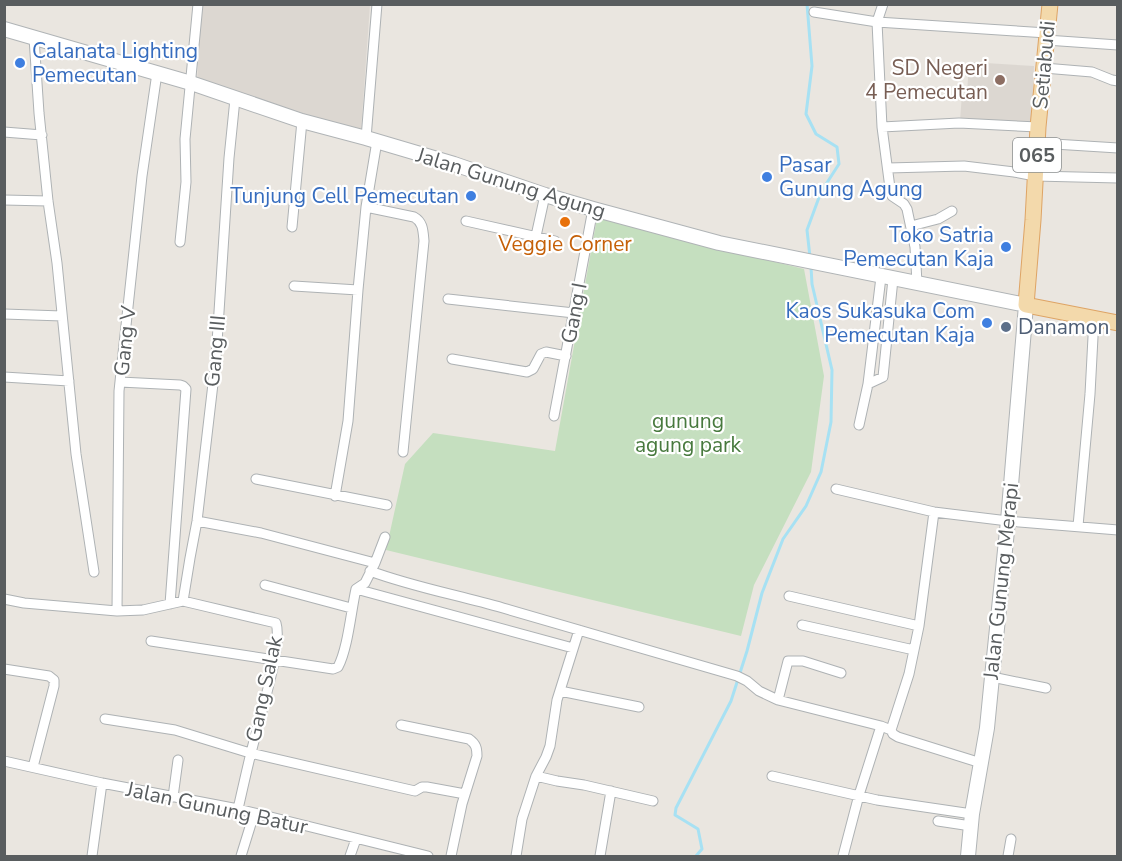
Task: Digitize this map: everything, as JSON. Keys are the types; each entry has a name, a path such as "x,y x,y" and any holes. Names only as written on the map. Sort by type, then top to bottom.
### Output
{"main road":[{"name":"Setiabudi","path":"1026,305 1038,127 1050,4"},
{"name":"Jalan Gunung Agung","path":"4,29 191,83 302,121 372,139 545,195 718,243 1026,305"},
{"path":"1026,305 1118,323"},
{"name":"Jalan Gunung Merapi","path":"968,856 987,728 1008,521 1026,305"}],"street":[{"path":"180,242 186,182 185,139 198,4"},
{"path":"335,496 348,421 372,139 377,4"},
{"path":"883,4 877,22 882,127 892,196 904,204 911,226 917,283"},
{"path":"814,12 877,22 1047,36 1118,45"},
{"path":"34,38 48,201 57,263 76,454 94,572"},
{"path":"1044,68 1092,72 1118,81"},
{"name":"Gang V","path":"117,611 119,391 142,176 157,73"},
{"name":"Gang III","path":"183,601 197,521 216,358 228,158 235,99"},
{"path":"292,227 302,121"},
{"path":"882,127 959,123 1038,127"},
{"path":"4,132 42,135"},
{"path":"1038,143 1118,148"},
{"path":"888,168 964,166 1035,176 1118,178"},
{"path":"536,236 545,195"},
{"path":"4,200 48,201"},
{"path":"366,207 414,217 419,220 423,230 424,241 403,452"},
{"name":"Gang I","path":"554,416 593,209"},
{"path":"911,226 938,219 952,212"},
{"path":"466,221 555,241"},
{"path":"868,384 883,377 887,278"},
{"path":"859,425 887,278"},
{"path":"294,286 358,290"},
{"path":"448,299 574,314"},
{"path":"4,314 62,316"},
{"path":"1078,526 1090,394 1094,318"},
{"path":"452,359 527,372 533,369 541,354 546,352 566,356"},
{"path":"4,377 69,381"},
{"path":"120,382 180,385 186,389 170,604"},
{"path":"256,479 387,505"},
{"path":"836,489 934,512 1118,530"},
{"path":"891,730 909,674 919,626 934,512"},
{"path":"197,521 261,532 372,567 394,580 737,676 759,691 778,700 881,726 891,730 898,737 981,763"},
{"path":"151,641 333,669 338,667 345,646 356,589 365,583 385,537"},
{"path":"265,585 351,608"},
{"path":"356,589 573,648"},
{"path":"789,596 919,626"},
{"name":"Gang Salak","path":"4,599 117,611 144,610 183,601 276,622 274,659 238,809"},
{"path":"802,626 914,650"},
{"path":"516,856 522,819 536,776 550,746 560,691 579,630"},
{"path":"778,700 788,661 802,661 841,673"},
{"path":"4,669 49,676 54,680 33,767"},
{"path":"992,677 1046,688"},
{"path":"560,691 639,707"},
{"path":"105,720 175,730 250,753 415,791 427,787 465,794"},
{"path":"401,725 469,740 475,744 477,756 462,804 451,856"},
{"path":"843,856 881,726"},
{"path":"173,797 178,760"},
{"name":"Jalan Gunung Batur","path":"4,761 102,783 238,809 428,856"},
{"path":"536,776 653,801"},
{"path":"772,776 972,820"},
{"path":"92,856 102,783"},
{"path":"600,856 611,791"},
{"path":"241,856 254,814"},
{"path":"938,821 972,820"},
{"path":"350,856 356,839"},
{"path":"1008,856 1011,839"}],"shaded area":[{"path":"201,5 370,5 361,131 197,81"},
{"name":"SD Negeri 4 Pemecutan","path":"969,62 1034,66 1032,124 960,121 962,94 967,94"}],"green space":[{"name":"gunung agung park","path":"597,218 804,269 824,376 811,472 754,585 741,636 386,550 405,464 433,433 555,451"}],"waterway":[{"path":"807,4 812,66 806,114 816,134 837,147 839,164 821,192 807,230 810,257"},
{"path":"696,856 702,849 698,829 675,815 676,808 731,701 762,593 783,539 806,506 821,472 831,422 832,370 812,284 811,267"}],"place":[{"name":"Calanata Lighting Pemecutan","path":"20,63"},
{"name":"SD Negeri 4 Pemecutan","path":"1000,80"},
{"name":"Pasar Gunung Agung","path":"767,177"},
{"name":"Tunjung Cell Pemecutan","path":"471,196"},
{"name":"Veggie Corner","path":"565,222"},
{"name":"Toko Satria Pemecutan Kaja","path":"1006,247"},
{"name":"Kaos Sukasuka Com Pemecutan Kaja","path":"987,323"},
{"name":"Danamon","path":"1006,327"}]}
